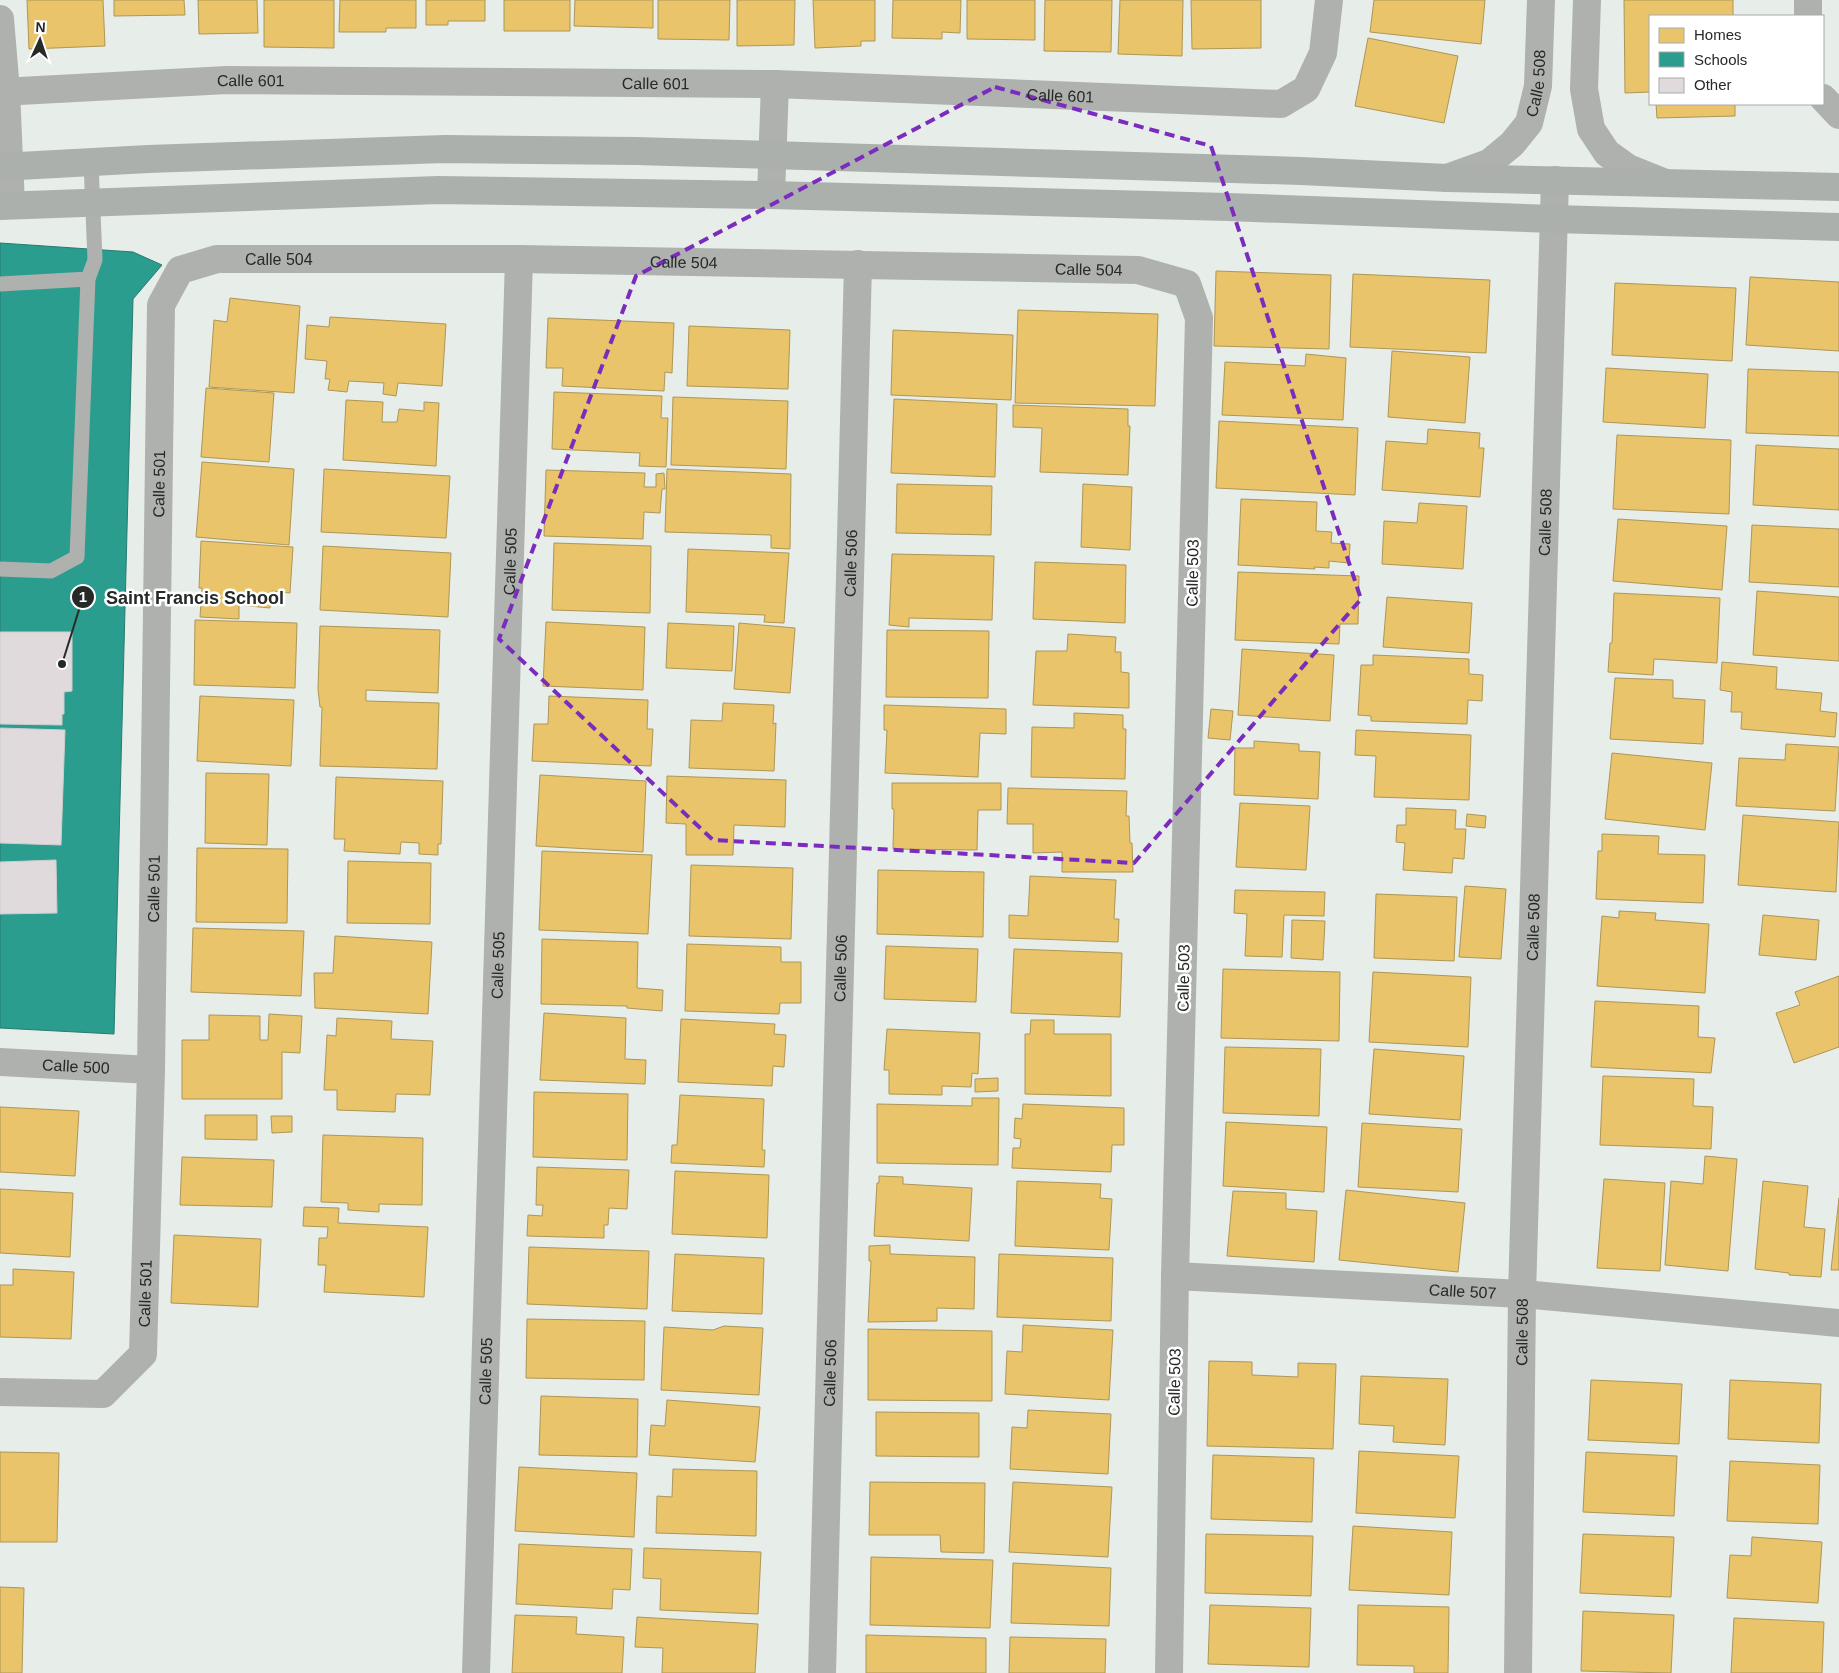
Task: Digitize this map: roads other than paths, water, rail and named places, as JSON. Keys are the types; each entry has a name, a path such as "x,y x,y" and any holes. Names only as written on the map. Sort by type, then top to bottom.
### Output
{"street":[{"name":"Calle 601","path":"3,92 227,80 775,84 1281,104 1306,89 1323,53 1329,0"},
{"name":"Calle 508","path":"1447,178 1489,163 1512,144 1529,123 1538,86 1541,0"},
{"path":"1587,0 1584,89 1591,128 1607,153 1628,168 1663,182"},
{"path":"1808,0 1808,15"},
{"path":"0,19 6,205 438,190 771,195 1228,207 1554,220 1839,227"},
{"path":"771,195 775,84"},
{"path":"1824,99 1839,115"},
{"path":"4,167 445,149 636,151 1301,171 1447,178 1839,187"},
{"name":"Calle 508","path":"1518,1673 1522,1294 1555,180"},
{"name":"Calle 504","path":"180,270 217,258 519,259 1138,270 1187,284"},
{"name":"Calle 505","path":"476,1673 519,259"},
{"name":"Calle 506","path":"822,1673 858,264"},
{"name":"Calle 501","path":"0,1392 103,1394 143,1354 152,1070 161,304 180,270"},
{"name":"Calle 503","path":"1169,1673 1175,1276 1199,318 1187,284"},
{"name":"Calle 500","path":"0,1062 152,1070"},
{"name":"Calle 507","path":"1175,1276 1522,1294 1839,1323"}],"lane":[{"path":"0,569 51,571 77,557 88,279 95,260 91,162"},
{"path":"0,284 88,279"}],"place":[{"name":"Saint Francis School","path":"62,664"}]}
